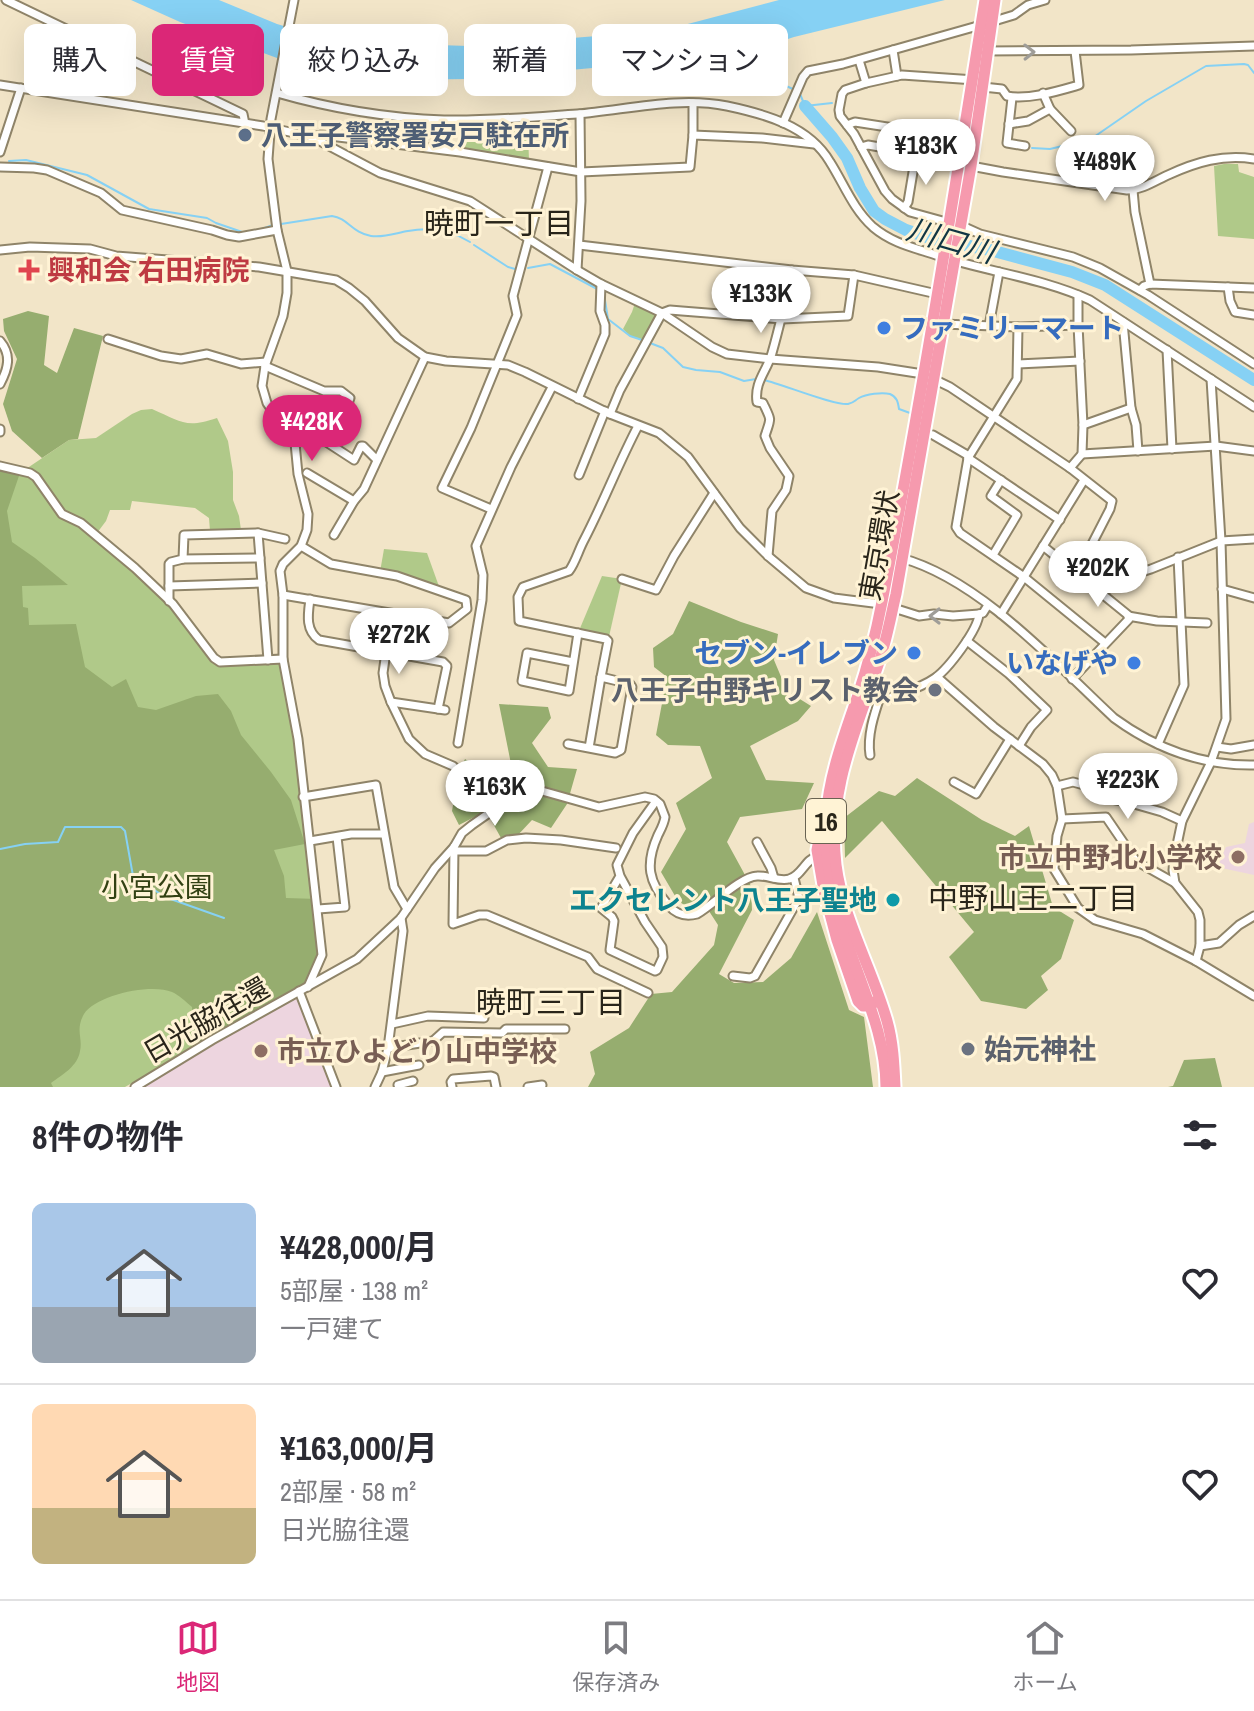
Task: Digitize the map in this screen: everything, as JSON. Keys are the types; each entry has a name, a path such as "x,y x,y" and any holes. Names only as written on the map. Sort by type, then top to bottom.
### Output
{"highway":[{"name":"東京環状","path":"978,84 987,51 985,0"},
{"name":"東京環状","path":"928,376 943,324 949,257 987,19 995,0"},
{"name":"東京環状","path":"886,1087 884,1058 872,999 837,872 835,809 853,734 884,645 887,606 928,376 937,294 949,257"},
{"name":"東京環状","path":"887,606 836,760 826,817 826,848 832,890 845,936 890,1034 895,1087"},
{"path":"826,817 817,843 828,907 860,1003 865,1006 872,999"}],"street":[{"path":"6,0 243,114 245,124"},
{"path":"294,0 268,159 277,230 287,271 287,293 283,316 265,364 262,386 267,403 295,443 298,474 308,514 307,530 301,546 280,571 283,659 298,739 322,955 308,987"},
{"path":"783,122 805,73 811,70 859,60 987,19 1014,15 1028,5 1045,0"},
{"path":"987,51 1254,46"},
{"path":"893,50 897,76"},
{"path":"1075,51 1079,85 1012,98 1002,89 978,84 897,76 845,90 839,113 881,186 904,208 954,227 1082,260 1140,290 1254,364"},
{"path":"859,60 866,83"},
{"path":"0,85 312,137 380,173 470,201 529,237 600,288 662,313 727,354 878,367 928,376 950,387 1070,468 1112,501 1092,544 1128,577"},
{"path":"0,152 21,88"},
{"path":"278,90 354,109 429,119 495,120 693,103 730,107 783,122 816,144 831,162 853,204 873,227 903,245 1078,295 1099,305 1254,407"},
{"path":"1043,93 1050,109 1071,131"},
{"path":"1012,98 1007,143 1025,146"},
{"path":"312,137 322,135 460,152 581,172 690,167 693,103"},
{"path":"1009,124 1028,121 1050,109"},
{"path":"577,270 580,114"},
{"path":"847,125 855,122 926,133 904,208"},
{"path":"693,135 816,144"},
{"path":"861,147 868,145 1133,190 1197,163 1233,157 1254,159"},
{"path":"0,167 47,170 101,193 122,210 227,235 239,237 277,230"},
{"path":"491,509 442,488 471,428 517,315 513,296 548,167"},
{"path":"1133,190 1150,284"},
{"path":"579,245 854,275 937,294"},
{"path":"0,250 79,248 116,256 287,271 336,280 365,301 398,338 425,357 498,364 525,372 578,399 659,433 688,457 740,528 806,588 919,616 979,614 988,605"},
{"path":"768,556 772,511 786,490 789,476 766,440 771,421 763,403 757,402 756,398 758,382 770,359 782,319 792,270"},
{"path":"989,326 999,272"},
{"path":"579,475 608,412 662,313 670,310 782,319 848,316 854,275"},
{"path":"1140,290 1150,284 1254,288"},
{"path":"1228,287 1235,312 1254,315"},
{"path":"578,399 605,334 600,311 600,288"},
{"path":"1070,468 1082,454 1078,295"},
{"path":"1123,322 1138,451"},
{"path":"943,324 1018,327 1078,325"},
{"path":"1018,327 1017,379 968,457 956,527 1105,643"},
{"path":"108,339 161,356 181,359 207,354 241,364 265,364 324,391 341,391 350,398 344,415"},
{"path":"0,341 6,348 8,361 0,384"},
{"path":"1167,350 1172,449"},
{"path":"334,535 364,489 425,357"},
{"path":"1018,364 1080,361"},
{"path":"1175,883 1174,859 1182,821 1211,762 1226,719 1221,541 1211,379"},
{"path":"458,743 482,600 483,575 476,546 491,509 552,387"},
{"path":"1083,425 1131,408"},
{"path":"589,748 608,641 519,621 518,597 523,587 569,571 573,566 638,426"},
{"path":"287,430 311,432 354,460 363,446 377,460"},
{"path":"933,435 1060,520"},
{"path":"1082,454 1216,446 1254,451"},
{"path":"0,466 36,477 62,514 81,523 169,601 214,658 220,662 283,659"},
{"path":"307,473 354,501"},
{"path":"993,555 1017,515 991,496 1001,480"},
{"path":"1001,614 1084,480"},
{"path":"622,579 656,590 714,493"},
{"path":"258,533 268,660"},
{"path":"183,559 184,535 258,533 285,539"},
{"path":"1103,593 1116,580 1221,541 1254,539"},
{"path":"283,595 449,623 467,609 466,600 397,576 331,564 301,546"},
{"path":"1043,546 1128,616 1157,621 1207,623"},
{"path":"896,557 962,586 1001,614 1114,718 1158,744 1211,762 1254,765"},
{"path":"1158,744 1184,685 1178,557"},
{"path":"169,601 171,562 183,559 260,558"},
{"path":"169,586 262,583"},
{"path":"1222,589 1254,598"},
{"path":"310,599 309,627 314,636 325,641 433,659 447,666 442,709 391,702"},
{"path":"868,691 887,699 937,677 967,641 979,621 979,614"},
{"path":"1072,679 1129,619 1128,616"},
{"path":"573,662 527,653 522,681 569,691 578,633"},
{"path":"967,641 1009,674 1047,710 1019,746"},
{"path":"386,652 383,673 391,702 409,739 425,754 454,763 478,791 486,794 542,791 599,807 637,797 656,801 664,810 665,817 653,848 650,875 672,910 681,915 697,914 742,881 755,876 785,880 794,878 811,859 818,856"},
{"path":"568,744 615,753 621,750 632,687 601,677"},
{"path":"937,677 1043,764 1052,775 1057,786 1062,819 1054,869 1078,908 1095,920 1143,934 1254,996"},
{"path":"870,755 872,727 880,697"},
{"path":"954,782 976,794 1010,739"},
{"path":"1217,747 1231,749 1254,745"},
{"path":"1057,786 1073,782 1084,785 1101,797 1162,812 1182,821"},
{"path":"303,797 376,785 394,887 407,909"},
{"name":"日光脇往還","path":"135,1087 357,959 401,918 435,868 454,849 462,833 523,790"},
{"path":"620,876 601,908 614,921 610,950 655,971 663,957 662,947 645,922 617,865 633,833 656,801"},
{"path":"1062,819 1106,817 1136,861 1175,883 1198,912 1200,946 1196,961"},
{"path":"310,841 351,834 384,834"},
{"path":"318,909 345,907 337,837"},
{"path":"616,848 526,838 507,840 486,851 454,849 453,924 487,915 588,957 597,969 648,993"},
{"path":"757,842 774,878"},
{"path":"733,976 755,976 799,898 794,878"},
{"path":"1200,946 1219,943 1254,916"},
{"path":"375,1087 382,1072 392,1024 403,931 401,918"},
{"path":"299,991 336,1087"},
{"path":"392,1024 428,1016 484,1018"},
{"path":"388,1048 433,1041 443,1032 502,1033 506,1029 565,1029"},
{"path":"382,1072 419,1065"},
{"path":"403,1068 406,1083"},
{"path":"452,1087 453,1079 491,1076 496,1087"},
{"path":"528,1087 542,1085"}],"shaded area":[{"name":"市立中野北小学校","path":"1254,822 1254,875 1217,867 1226,847 1245,843 1249,824"},
{"name":"市立ひよどり山中学校","path":"299,997 333,1087 143,1087 165,1072"}],"green space":[{"path":"533,120 534,130 528,131 529,161 462,151 460,122"},
{"path":"1238,164 1239,172 1254,177 1254,239 1218,236 1214,166"},
{"path":"636,300 662,313 646,342 630,336 623,329"},
{"path":"28,311 49,316 44,365 57,373 74,328 103,336 78,439 69,440 42,458 12,431 3,404 17,359 4,331 3,319"},
{"name":"小宮公園","path":"152,409 190,423 217,418 228,441 233,500 241,530 210,531 209,518 195,508 132,501 130,510 110,510 94,537 148,580 220,662 283,659 298,739 315,880 308,983 125,1087 0,1087 0,469 20,473 69,440 96,438 132,414"},
{"name":"小宮公園","path":"0,469 20,473 7,511 12,542 68,585 22,586 23,607 28,608 29,625 76,624 85,667 112,687 126,679 138,707 156,710 196,696 218,694 231,711 241,735 291,800 305,844 274,850 284,876 286,898 318,899 322,955 308,983 201,1043 193,1024 192,1007 175,993 151,989 112,996 90,1007 84,1014 80,1025 79,1056 69,1070 51,1083 53,1087 0,1087"},
{"path":"384,549 427,553 441,592 380,572"},
{"path":"602,576 622,579 608,641 578,633"},
{"path":"689,601 778,634 774,660 787,691 811,706 798,721 750,746 766,780 814,783 802,809 740,817 727,842 751,886 752,910 719,974 734,983 763,982 791,958 817,912 849,1010 864,1017 873,1087 588,1087 595,1074 590,1052 629,1028 651,994 672,992 714,945 718,925 707,908 691,909 678,901 661,872 686,829 676,803 712,778 700,746 668,745 656,735 667,677 654,667 653,648 673,634"},
{"path":"499,704 548,707 551,718 532,743 548,767 577,769 567,804 551,828 532,820 517,836 501,838 486,811 459,825 452,811 458,776 465,759 494,778 512,769"},
{"path":"917,778 982,820 1015,836 1029,826 1053,907 1074,920 1061,959 1041,976 1048,990 1026,1009 981,1001 949,957 974,932 882,821 845,858 844,818 879,791 895,796"},
{"path":"1215,1058 1222,1087 1168,1087 1173,1086 1184,1060"}],"water":[{"path":"131,0 219,0 280,25 280,59 264,53 264,24 180,22"},
{"path":"779,0 945,0 788,39 788,24 688,24"},
{"path":"592,36 592,68 576,69 576,38"},
{"path":"448,45 464,46 464,79 448,79"}],"waterway":[{"path":"1032,148 1050,149 1091,139 1146,101 1206,66 1244,64 1254,73"},
{"name":"川口川","path":"788,87 795,90"},
{"path":"800,94 805,106 832,103"},
{"name":"川口川","path":"805,106 847,158 874,211 885,219 933,239 990,250 1072,272 1105,285 1254,380"},
{"path":"9,161 26,160 87,175 149,209 207,218 245,233"},
{"path":"281,224 332,216 371,236 432,230 448,232 470,242"},
{"path":"259,230 273,225"},
{"path":"474,245 515,269"},
{"path":"528,268 550,264 599,290"},
{"path":"604,294 608,319 630,336 642,340"},
{"path":"650,343 663,348 683,367 720,372 744,381 756,379"},
{"path":"764,380 841,404 870,394 890,394 897,400 899,409 910,413"},
{"path":"0,849 58,842 65,827 121,827 125,831 133,876 165,897 224,918"}],"place":[{"name":"八王子警察署安戸駐在所","path":"245,135"},
{"name":"興和会 右田病院","path":"29,270"},
{"name":"ファミリーマート","path":"884,328"},
{"name":"セブン-イレブン","path":"914,653"},
{"name":"いなげや","path":"1134,663"},
{"name":"八王子中野キリスト教会","path":"935,690"},
{"name":"市立中野北小学校","path":"1238,857"},
{"name":"エクセレント八王子聖地","path":"893,900"},
{"name":"始元神社","path":"968,1049"},
{"name":"市立ひよどり山中学校","path":"261,1051"}],"district":[{"name":"暁町一丁目","path":"499,223"},
{"name":"中野山王二丁目","path":"1033,898"},
{"name":"暁町三丁目","path":"551,1002"}]}
